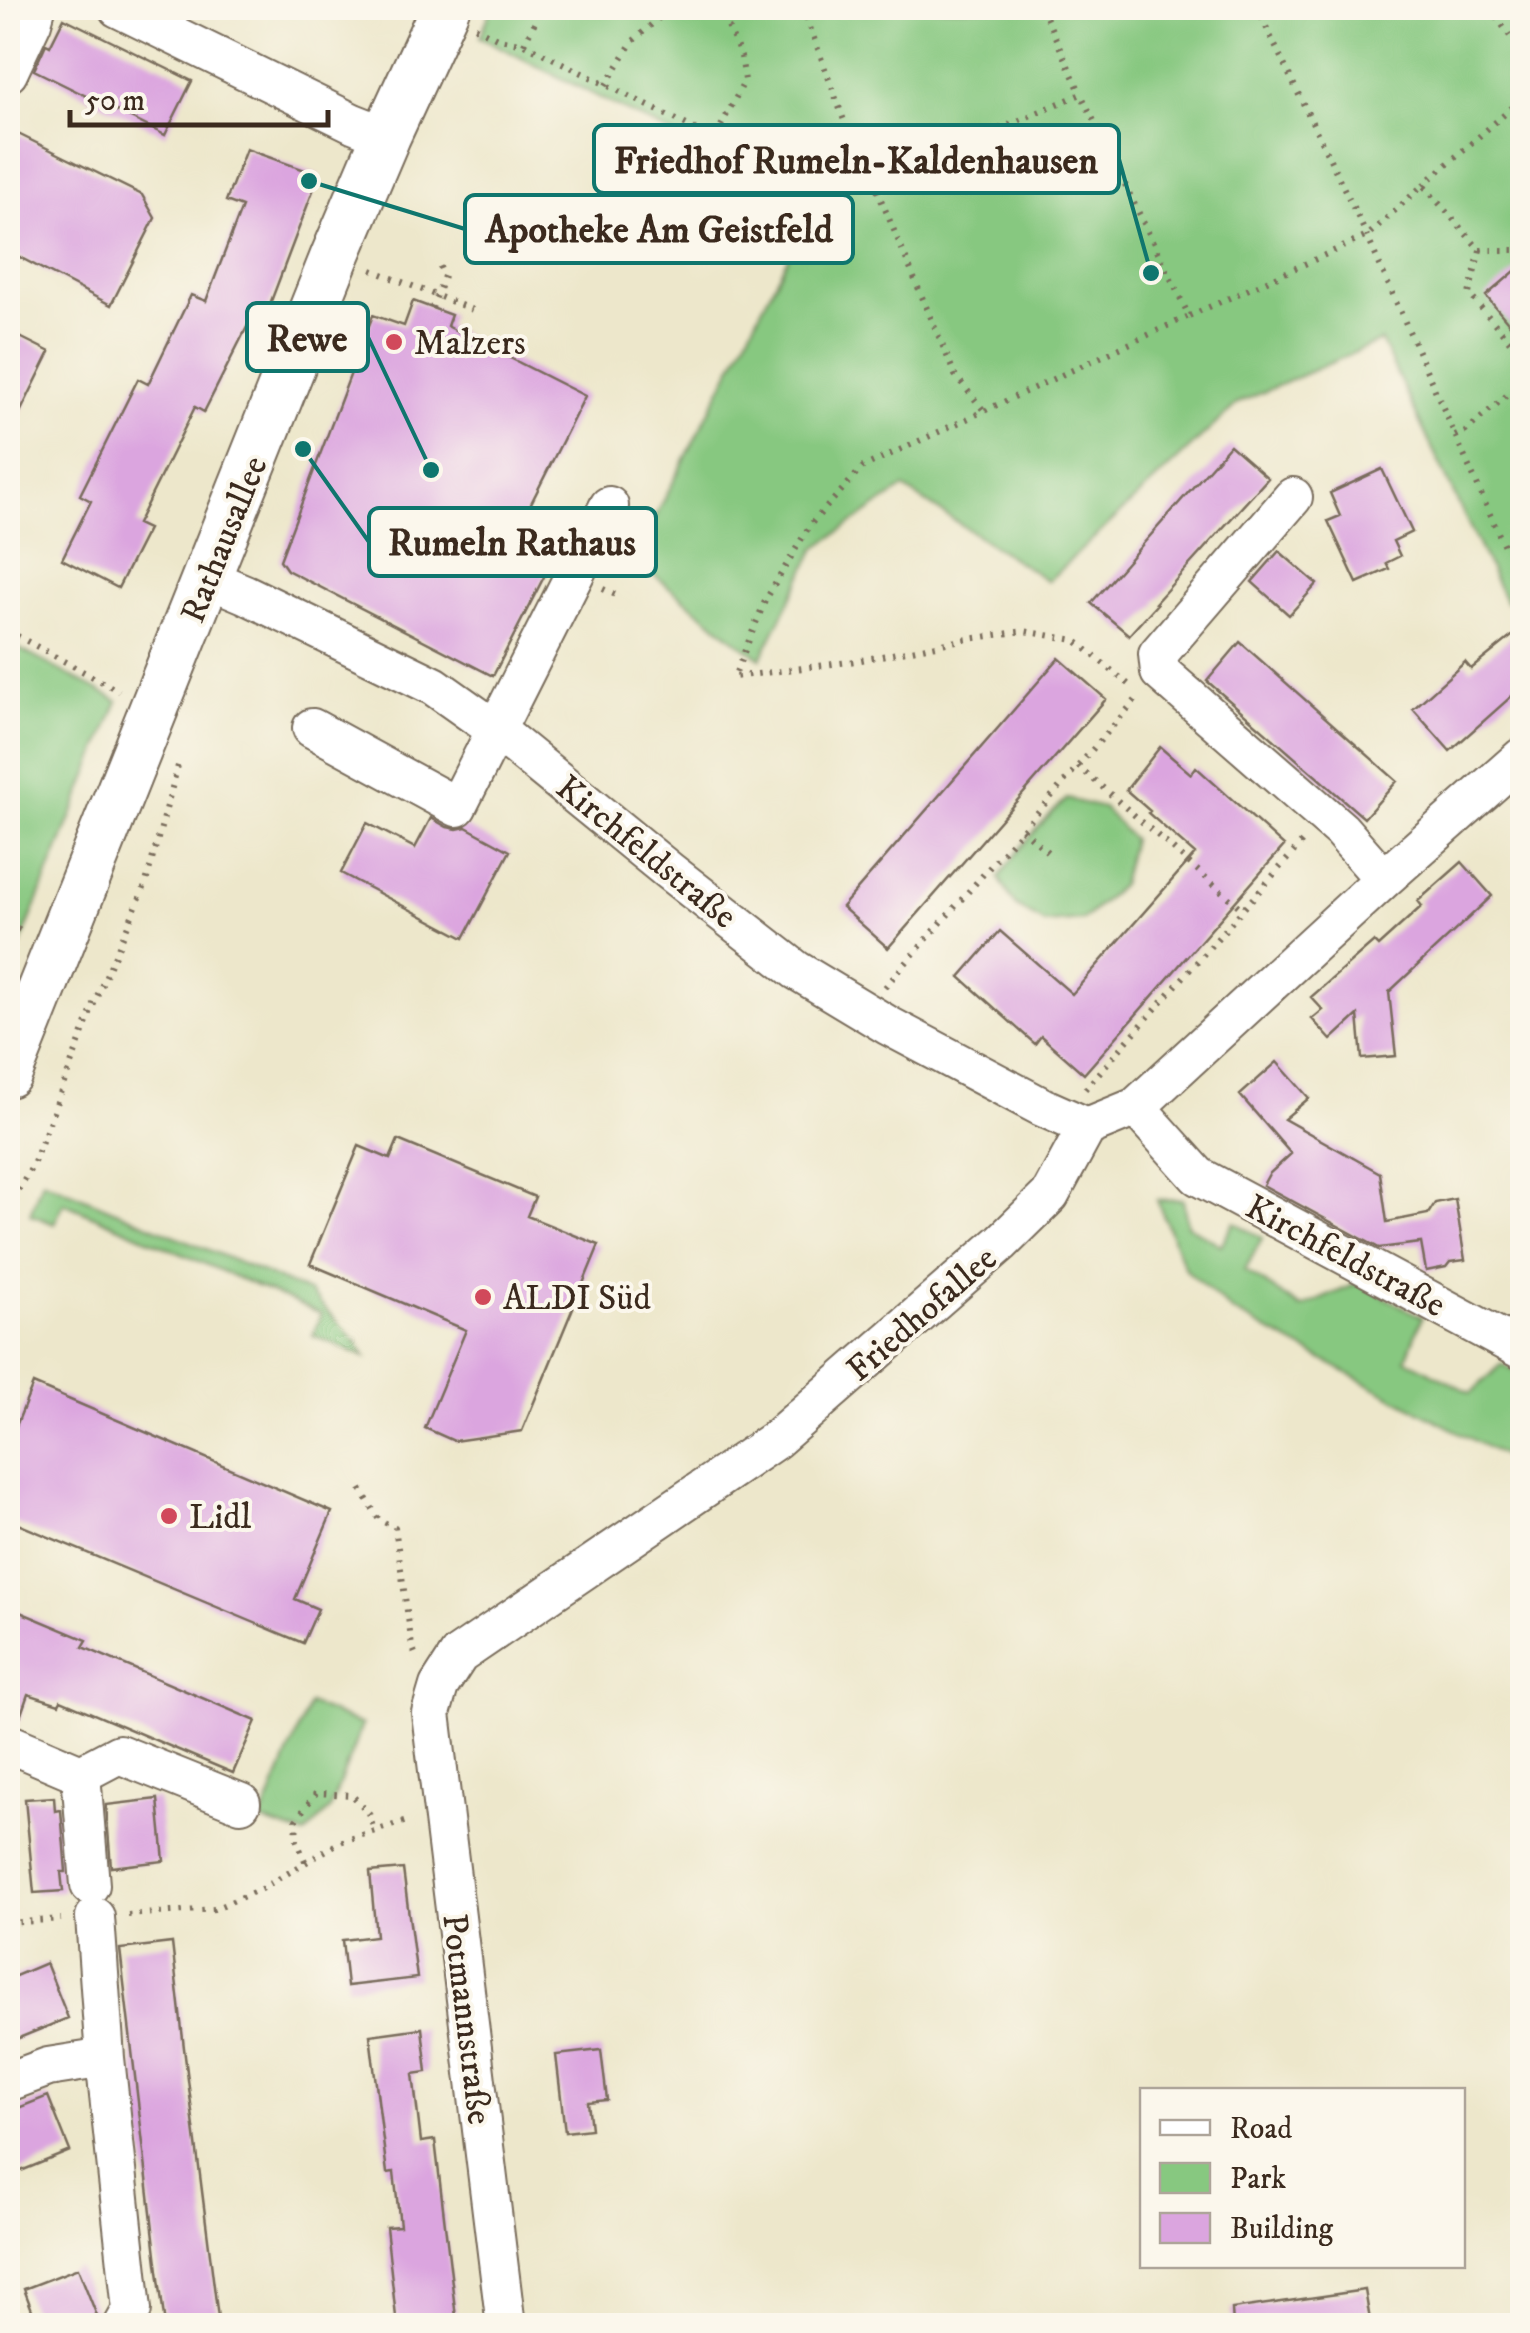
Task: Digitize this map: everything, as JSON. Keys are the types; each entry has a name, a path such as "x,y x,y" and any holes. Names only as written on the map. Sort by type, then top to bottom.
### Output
{"main road":[{"name":"Rathausallee","path":"8,1073 335,256 444,10"}],"street":[{"path":"8,73 36,8"},
{"path":"118,8 177,20 352,123 386,136"},
{"path":"1293,498 1158,654 1150,683 1326,816 1384,878"},
{"path":"312,728 457,806 609,506"},
{"name":"Kirchfeldstraße","path":"207,578 434,686 496,730 796,970 869,1014 1078,1124"},
{"path":"1078,1124 1136,1107 1384,878 1522,757"},
{"name":"Kirchfeldstraße","path":"1136,1107 1198,1176 1522,1350"},
{"name":"Friedhofallee","path":"435,1700 458,1655 776,1440 1001,1244 1050,1195 1078,1124"},
{"name":"Potmannstraße","path":"435,1700 443,1815 506,2326"},
{"path":"8,1743 80,1774"},
{"path":"80,1774 119,1754 241,1802"},
{"path":"80,1774 132,2310 123,2326"},
{"path":"8,2082 48,2067 105,2058"}],"path":[{"path":"524,44 542,8"},
{"path":"606,85 632,42 670,8"},
{"path":"444,10 499,38 524,44 715,139 745,80 742,57 720,8"},
{"path":"803,8 857,156 868,170 955,376 986,412"},
{"path":"1042,8 1188,316"},
{"path":"1257,8 1367,236 1505,548 1522,550"},
{"path":"1490,8 1522,53"},
{"path":"868,170 888,172 914,164 1081,94"},
{"path":"869,1014 888,982 1150,683 1074,640 1024,632 856,661 734,676 765,602 810,525 863,467 1367,236 1522,99"},
{"path":"720,128 762,148 778,168 771,192"},
{"path":"1423,186 1480,250 1522,250"},
{"path":"1480,250 1469,294 1522,355"},
{"path":"335,256 478,312"},
{"path":"432,308 444,276 439,265"},
{"path":"1456,436 1522,382"},
{"path":"8,631 134,698"},
{"path":"8,1208 33,1165 145,886 184,746"},
{"path":"1078,766 1243,910"},
{"path":"1078,1124 1085,1089 1326,816"},
{"path":"1022,830 1052,856"},
{"path":"361,1489 379,1520 395,1528 412,1646 435,1700"},
{"path":"305,1861 297,1841 296,1820 316,1793 352,1795 368,1813 374,1831"},
{"path":"8,1923 93,1901 214,1910 263,1888 340,1842 410,1820 443,1815"}],"green space":[{"path":"492,8 1522,8 1522,592 1506,603 1381,341 1238,403 1048,581 904,488 816,548 761,658 634,559 814,206 480,37"},
{"path":"8,643 118,701 8,975"},
{"path":"1067,799 1103,808 1132,839 1121,885 1083,920 1044,923 1015,905 999,878 1030,836"},
{"path":"42,1180 309,1292 356,1341 366,1357 313,1335 321,1314 64,1203 54,1224 30,1214"},
{"path":"1183,1199 1187,1225 1221,1245 1234,1222 1262,1238 1245,1270 1301,1308 1358,1283 1422,1317 1406,1359 1471,1393 1502,1364 1522,1376 1522,1466 1233,1312 1185,1269 1157,1200"},
{"path":"309,1704 362,1725 330,1809 305,1835 261,1821"}],"building":[{"path":"64,18 192,81 165,135 34,70"},
{"path":"8,129 142,195 155,218 111,305 8,251"},
{"path":"246,149 319,175 262,325 250,321 204,412 195,407 137,524 148,529 118,588 62,559 91,501 80,495 138,379 148,384 191,295 206,301 242,207 226,201"},
{"path":"1522,265 1522,339 1486,296"},
{"path":"413,301 451,315 447,326 585,396 510,545 549,567 493,676 287,570 280,560 373,315 404,326"},
{"path":"8,331 50,352 8,437"},
{"path":"1230,445 1268,478 1129,635 1091,603"},
{"path":"1382,469 1412,532 1393,541 1400,556 1386,563 1389,569 1357,583 1328,521 1340,516 1330,493"},
{"path":"1279,551 1317,584 1289,615 1252,582"},
{"path":"1522,628 1522,687 1450,751 1413,709 1465,662 1471,669"},
{"path":"1240,642 1397,781 1364,818 1207,681"},
{"path":"1059,658 1106,699 888,948 842,907"},
{"path":"1160,747 1191,774 1196,767 1284,846 1084,1074 1041,1036 1035,1044 960,977 1000,931 1072,994 1195,854 1126,790"},
{"path":"431,818 447,827 466,827 510,851 464,938 341,873 367,823 415,848"},
{"path":"1462,862 1492,896 1389,992 1396,1056 1362,1059 1358,1015 1331,1040 1312,1019 1323,1010 1311,997 1374,942 1378,946 1422,906 1418,901"},
{"path":"1277,1062 1309,1098 1284,1119 1380,1173 1387,1222 1428,1214 1435,1203 1455,1199 1465,1260 1426,1271 1421,1243 1379,1248 1263,1185 1291,1154 1240,1095"},
{"name":"ALDI Süd","path":"398,1140 535,1197 527,1216 599,1245 522,1431 454,1441 425,1428 466,1330 310,1264 359,1146 390,1159"},
{"name":"Lidl","path":"33,1384 332,1512 295,1599 318,1609 303,1643 8,1520 8,1446"},
{"path":"8,1607 87,1640 83,1647 256,1721 233,1773 61,1700 59,1704 28,1694 18,1723 8,1721"},
{"path":"54,1797 55,1811 61,1810 66,1872 61,1872 63,1891 34,1893 25,1799"},
{"path":"158,1799 164,1861 111,1867 106,1805"},
{"path":"403,1869 417,1978 347,1986 342,1940 376,1936 370,1872"},
{"path":"172,1943 219,2326 165,2326 157,2263 120,1949"},
{"path":"46,1963 68,2018 14,2040 8,2024 8,1979"},
{"path":"422,2028 427,2072 413,2074 421,2142 435,2140 457,2326 397,2326 386,2227 400,2226 394,2172 387,2173 370,2035"},
{"path":"601,2050 607,2100 588,2102 591,2129 565,2132 556,2055"},
{"path":"48,2096 70,2151 16,2173 8,2152 8,2112"},
{"path":"78,2268 101,2326 38,2326 24,2289"},
{"path":"1365,2290 1371,2326 1233,2326 1232,2309"}],"place":[{"name":"Apotheke Am Geistfeld","path":"309,181"},
{"name":"Friedhof Rumeln-Kaldenhausen","path":"1151,273"},
{"name":"Malzers","path":"394,342"},
{"name":"Rumeln Rathaus","path":"303,449"},
{"name":"Rewe","path":"431,470"},
{"name":"ALDI Süd","path":"483,1297"},
{"name":"Lidl","path":"169,1516"}]}
